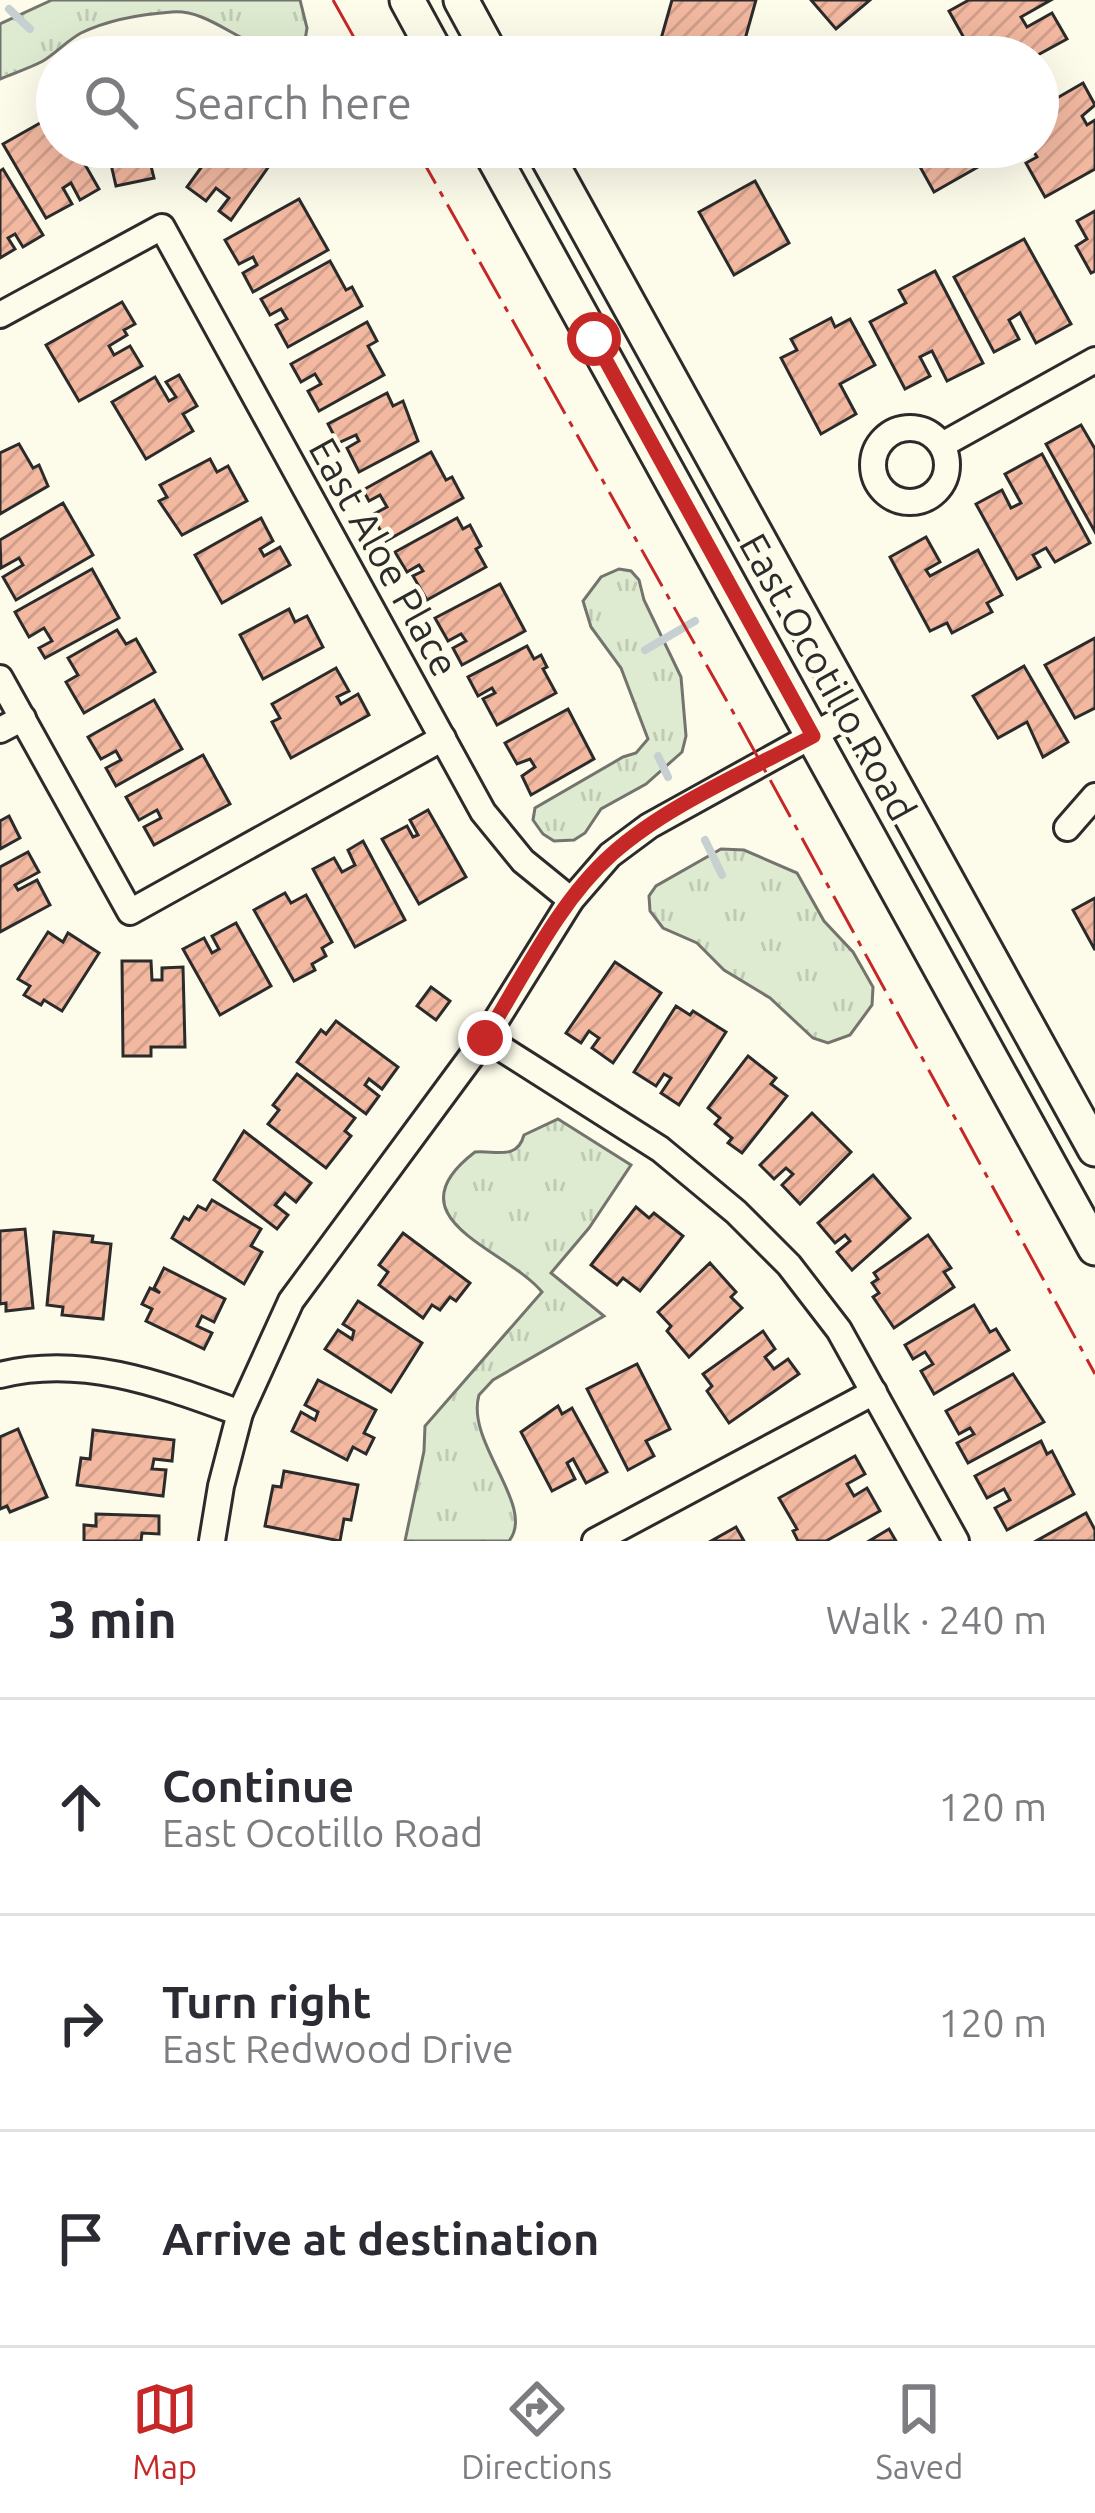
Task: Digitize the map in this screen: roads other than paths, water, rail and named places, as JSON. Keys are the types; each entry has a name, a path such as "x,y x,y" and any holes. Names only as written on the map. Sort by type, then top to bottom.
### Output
{"main road":[{"path":"407,0 427,36"},
{"path":"461,0 481,36"},
{"name":"East Ocotillo Road","path":"500,168 1095,1248"},
{"name":"East Ocotillo Road","path":"553,168 1095,1149"},
{"path":"594,339 634,316"}],"street":[{"name":"East Aloe Place","path":"0,315 162,227 483,812 523,861 572,900"},
{"path":"941,445 1095,360"},
{"path":"0,678 11,724 130,912 443,738"},
{"path":"212,1541 241,1413 291,1301 485,1038 572,900 610,855 649,826 853,712"},
{"path":"1067,828 1095,796"},
{"path":"485,1038 660,1149 736,1212 789,1265 839,1330 956,1541"},
{"path":"0,1375 47,1368 96,1370 151,1381 241,1413"},
{"path":"595,1541 874,1392"}],"waterway":[{"path":"9,9 30,29"},
{"path":"645,650 695,621"},
{"path":"658,756 668,777"},
{"path":"705,840 722,875"}]}
